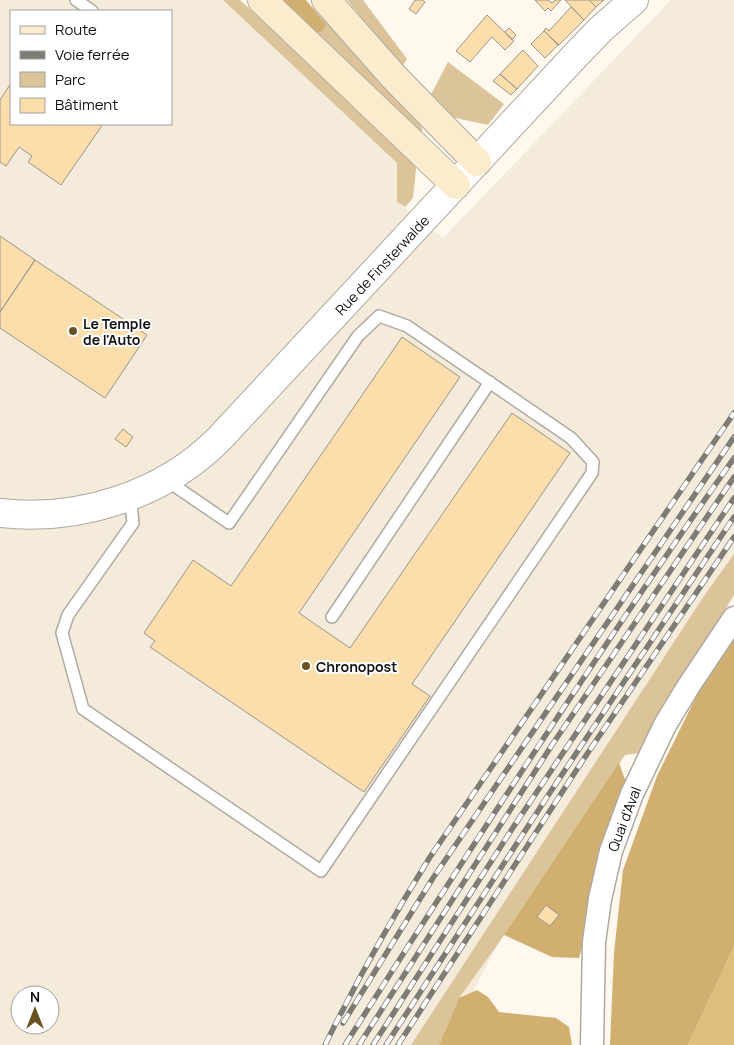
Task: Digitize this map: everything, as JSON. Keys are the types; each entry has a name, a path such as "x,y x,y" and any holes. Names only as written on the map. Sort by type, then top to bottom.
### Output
{"main road":[{"path":"262,0 456,185"},
{"path":"326,0 394,77 477,162"}],"street":[{"name":"Rue de Finsterwalde","path":"0,514 54,514 120,499 166,480 186,468 208,450 574,57 601,29 634,0"},
{"name":"Quai d'Aval","path":"592,1045 594,942 600,899 611,851 632,794 665,725 683,694 734,618"}],"lane":[{"path":"76,0 91,10"},
{"path":"120,499 133,523 68,615 64,622 62,633 84,709 321,871 592,473 593,462 571,438 490,382 407,326 380,316 358,336 229,523 166,480"},
{"path":"332,617 490,382"}],"shaded area":[{"path":"0,0 223,0 397,163 397,202 443,238 671,0 734,0 734,596 498,944 445,1045 0,1045"},
{"path":"282,0 306,0 326,24 322,32 316,32"},
{"path":"734,639 734,947 688,1045 610,1045 614,953 623,870 657,776 699,691"},
{"path":"619,763 628,787 579,958 552,957 504,935"},
{"path":"734,947 734,1045 688,1045"},
{"path":"477,990 488,997 499,1012 556,1018 569,1027 572,1045 439,1045 459,998"}],"green space":[{"path":"223,0 240,0 409,157 416,168 413,198 405,207 397,202 397,163"},
{"path":"282,0 326,24 316,11 421,125 423,135"},
{"path":"347,0 363,0 407,59 402,67"},
{"path":"448,62 504,104 488,125 451,117 428,100"},
{"path":"734,554 734,595 680,682 640,753 625,755 498,944 459,998 439,1045 411,1045 704,596"}],"building":[{"path":"415,0 425,2 416,14 409,9"},
{"path":"535,0 548,0 552,3 555,0 561,0 551,11 548,8 545,11"},
{"path":"565,0 589,0 596,7 584,20"},
{"path":"589,0 604,0 596,7"},
{"path":"571,7 584,20 559,45 544,31 546,28 549,31"},
{"path":"487,15 514,41 505,50 492,37 470,62 456,51"},
{"path":"509,28 516,35 512,40 505,32"},
{"path":"544,31 558,45 545,58 531,44"},
{"path":"523,50 538,66 517,89 500,74"},
{"path":"500,74 517,89 511,95 493,81"},
{"path":"10,85 10,125 102,125 61,185 28,162 32,156 19,147 6,166 0,162 0,100"},
{"path":"0,236 35,260 0,312"},
{"name":"Le Temple de l'Auto","path":"35,260 147,335 105,398 0,328 0,312"},
{"path":"402,337 460,377 299,613 350,648 512,413 570,453 412,684 430,696 364,792 150,647 155,641 144,633 193,560 231,586"},
{"path":"123,429 133,437 126,447 115,439"},
{"path":"546,905 559,915 550,926 537,917"}],"railway":[{"path":"325,1045 375,950 430,857 734,413"},
{"path":"343,1023 433,878 734,437"},
{"path":"345,1045 536,749 734,458"},
{"path":"359,1045 552,745 734,477"},
{"path":"373,1045 514,826 734,498"},
{"path":"386,1045 549,794 734,517"},
{"path":"398,1045 583,760 734,537"}],"place":[{"name":"Le Temple de l'Auto","path":"73,331"},
{"name":"Chronopost","path":"306,666"}]}
